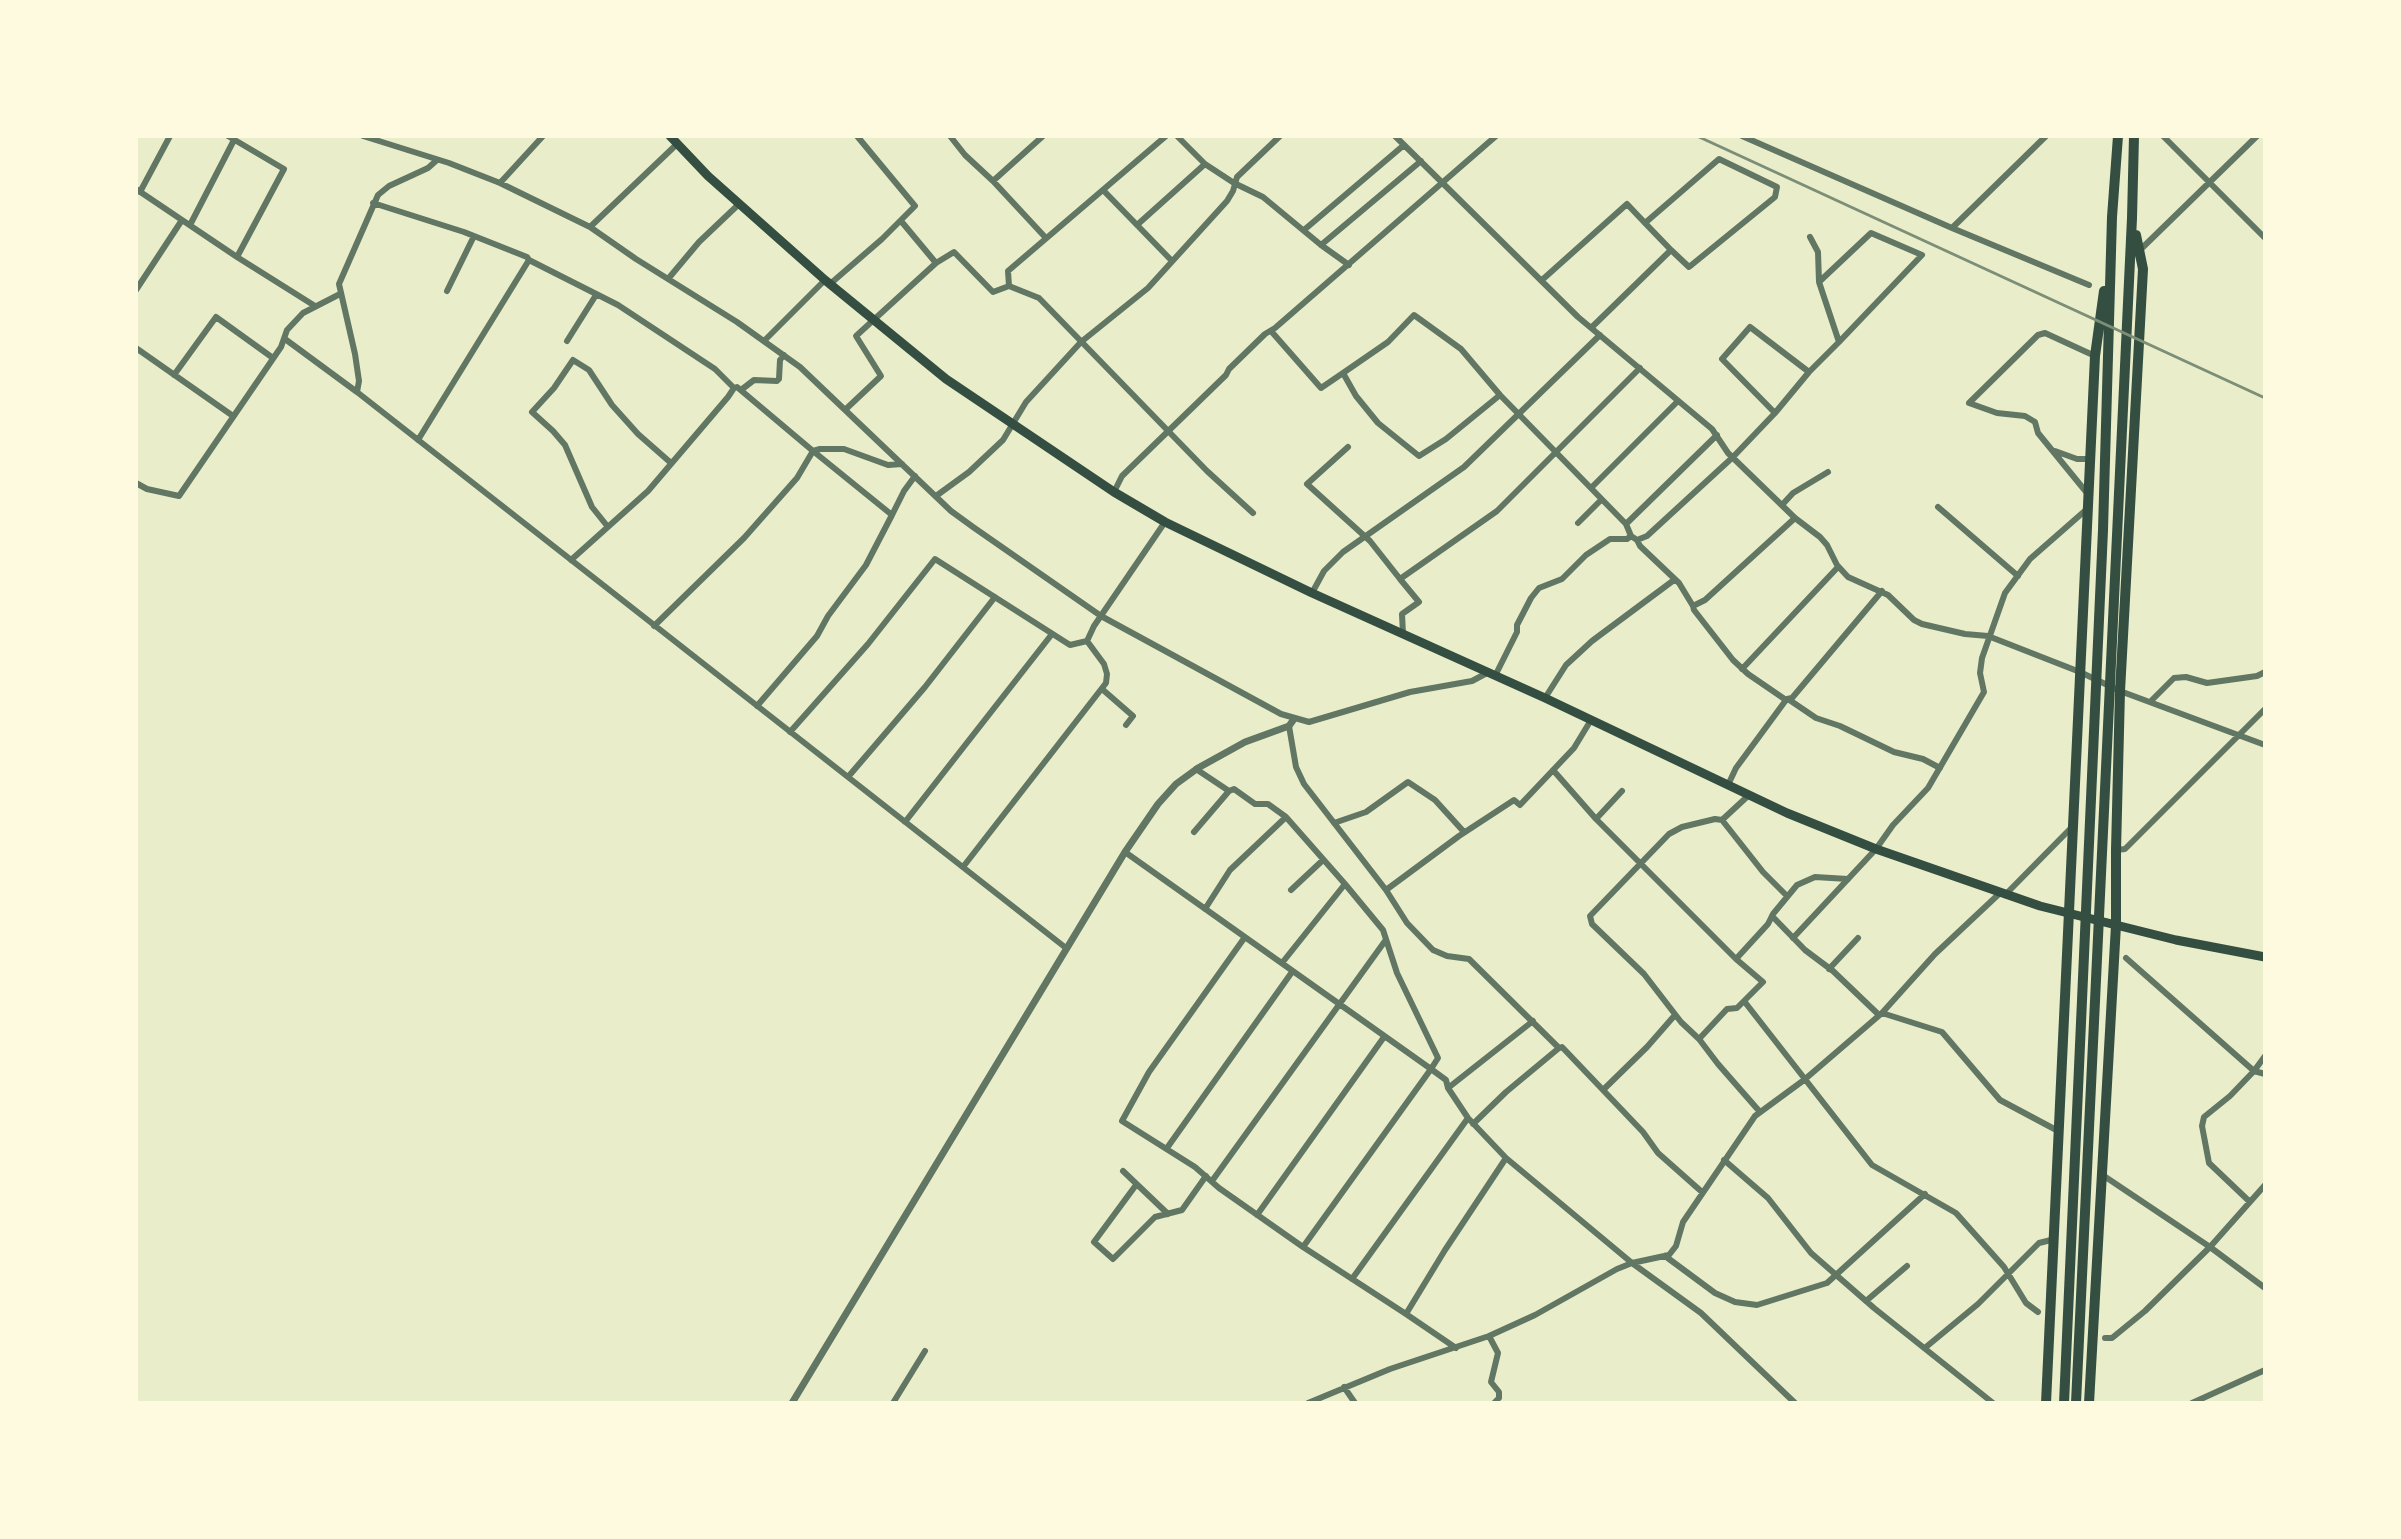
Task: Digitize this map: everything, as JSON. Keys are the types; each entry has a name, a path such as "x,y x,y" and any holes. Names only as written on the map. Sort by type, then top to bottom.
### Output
{"highway":[{"path":"2064,1403 2103,530 2112,217 2118,136"},
{"path":"2076,1403 2134,136"},
{"path":"2046,1403 2095,356 2112,217"},
{"path":"2089,1403 2116,925 2120,691 2143,269 2132,218"}],"main road":[{"path":"673,140 739,204 828,282 946,379 1114,492 1165,522 1787,813 1876,849 2003,894 2068,913 2176,940 2265,957"}],"street":[{"path":"170,136 138,190 315,306"},
{"path":"366,136 500,183 590,227 784,355 968,524 1101,616 1292,722"},
{"path":"500,183 543,136"},
{"path":"764,341 915,206 857,136"},
{"path":"950,136 1045,237"},
{"path":"993,181 1043,136"},
{"path":"1009,286 1008,271 1166,136"},
{"path":"1177,136 1205,164 1263,197 1349,265"},
{"path":"936,496 969,472 1003,440 1026,402 1081,342 1148,288 1227,201 1237,177 1280,136"},
{"path":"1395,136 1591,328 1717,435 1733,457 1827,545 1838,567 1848,577 1882,591 1922,624 1988,636 2120,691 2265,745"},
{"path":"1114,492 1122,476 1229,369 1496,136"},
{"path":"1742,136 2089,285"},
{"path":"1952,228 2046,136"},
{"path":"2163,136 2265,238"},
{"path":"2139,251 2257,136"},
{"path":"190,225 231,138 284,169 237,257"},
{"path":"590,227 673,140"},
{"path":"1304,230 1404,145"},
{"path":"1542,280 1627,204 1645,223 1671,250 1689,267 1775,197 1777,187 1719,159 1645,223"},
{"path":"357,392 359,381 355,354 339,284 378,195 437,160"},
{"path":"1321,245 1421,161"},
{"path":"1137,225 1205,164"},
{"path":"1103,190 1172,261"},
{"path":"373,203 527,257 618,305 715,369 892,515"},
{"path":"668,279 699,242 739,204"},
{"path":"137,284 182,220"},
{"path":"901,221 936,263"},
{"path":"792,1403 1125,852 1176,784 1196,769 1245,742 1292,722 1309,722 1410,692 1472,681 1491,674 1539,588 1562,579 1586,555 1610,539 1647,536 1733,457 1809,372 1922,255 1871,233 1819,282"},
{"path":"447,291 474,236"},
{"path":"1810,237 1818,252 1819,282 1839,342"},
{"path":"1591,328 1671,250"},
{"path":"846,409 881,376 856,336 936,263 954,252 993,292 1009,286 1039,298 1207,471 1253,513"},
{"path":"418,440 529,260"},
{"path":"136,483 147,489 179,496 273,358 287,330 303,313 340,294"},
{"path":"567,341 596,295"},
{"path":"1271,331 1321,388 1388,342 1414,315 1461,349 1518,415 1626,524 1640,546 1679,583 1720,646 1742,669 1816,718 1940,768"},
{"path":"174,375 216,317 273,358"},
{"path":"1775,413 1722,359 1750,327 1809,372"},
{"path":"2088,494 2038,433 2035,422 2025,416 1997,413 1969,403 2038,335 2045,333 2095,356"},
{"path":"1312,593 1317,580 1331,563 1464,467 1600,335"},
{"path":"285,339 357,392 1066,948"},
{"path":"136,348 233,416"},
{"path":"571,560 648,491 737,389 754,380 777,381 780,360 784,355"},
{"path":"608,527 592,507 565,445 532,412 554,388 573,360 589,370 612,405 638,434 671,463"},
{"path":"1400,579 1497,511 1640,368"},
{"path":"1343,373 1356,396 1378,423 1419,456 1446,439 1500,395"},
{"path":"1591,488 1678,401"},
{"path":"1626,524 1717,435"},
{"path":"1348,447 1307,484 1364,537 1419,602 1402,614 1403,634"},
{"path":"654,626 744,538 797,478 813,451 844,449 888,465 902,464"},
{"path":"2052,450 2077,459 2090,459"},
{"path":"1782,505 1793,493 1828,472"},
{"path":"757,706 817,636 866,565 904,491 915,476"},
{"path":"1578,523 1601,500"},
{"path":"1938,507 2018,576"},
{"path":"1793,938 1928,788 1984,692 1981,665 1988,636 2005,593 2030,559 2087,509"},
{"path":"1693,606 1705,600 1795,518"},
{"path":"790,732 868,644 935,559 1070,645 1087,641 1165,522"},
{"path":"1742,669 1838,567"},
{"path":"1545,698 1566,665 1592,641 1674,580"},
{"path":"1728,785 1736,768 1787,699 1792,698 1882,591"},
{"path":"848,777 925,687 995,597"},
{"path":"905,822 1052,634"},
{"path":"963,867 1106,683 1104,664 1087,641"},
{"path":"2150,702 2174,678 2186,677 2207,683 2257,676 2265,672"},
{"path":"1102,689 1133,716 1126,725"},
{"path":"2116,850 2125,849 2265,709"},
{"path":"1386,890 1464,832 1514,800 1520,805 1574,748 1591,720"},
{"path":"1292,722 1298,775 1386,890 1407,923 1433,950 1447,956 1469,959 1559,1048 1562,1047 1643,1132 1658,1153 1702,1192"},
{"path":"1196,769 1229,791"},
{"path":"1553,770 1640,864 1763,982 1737,1008 1727,1009 1699,1039"},
{"path":"1334,823 1366,812 1408,782 1435,800 1464,832"},
{"path":"1194,832 1234,789 1255,804 1268,804 1286,817 1383,930 1397,973 1438,1058 1303,1247"},
{"path":"1596,819 1622,791"},
{"path":"1722,820 1749,795"},
{"path":"1205,909 1230,870 1286,817"},
{"path":"1760,1112 1675,1015 1644,974 1592,924 1590,916 1676,829 1715,819 1722,820 1763,872 1787,896"},
{"path":"1308,1403 1344,1387 1489,1336 1632,1263 1669,1255 1676,1246 1683,1222 1755,1116 1804,1080 1880,1014 1935,954 2073,826"},
{"path":"1125,852 1446,1080 1470,1121 1506,1158 1632,1263 1701,1313 1795,1403"},
{"path":"1291,890 1323,860"},
{"path":"1736,959 1768,924 1787,896 1805,880 1815,877 1848,879"},
{"path":"1282,963 1345,884"},
{"path":"1772,916 1880,1014 1942,1032 2000,1100 2060,1132"},
{"path":"1245,937 1149,1072 1122,1121 1167,1148 1303,1247 1456,1348"},
{"path":"1829,969 1858,938"},
{"path":"1136,1185 1094,1242 1113,1259 1155,1217 1182,1210 1385,941"},
{"path":"2126,958 2254,1071 2265,1074"},
{"path":"1167,1148 1292,972"},
{"path":"1744,1001 1872,1165 1964,1220 1997,1258 2026,1303 2038,1312"},
{"path":"1603,1090 1675,1015"},
{"path":"1448,1088 1533,1021"},
{"path":"1257,1215 1384,1037"},
{"path":"1352,1279 1470,1121 1559,1048"},
{"path":"2250,1202 2209,1163 2202,1126 2204,1117 2230,1096 2265,1056"},
{"path":"1406,1314 1506,1158"},
{"path":"1724,1160 1768,1198 1811,1253 1993,1403"},
{"path":"1123,1171 1168,1214"},
{"path":"2101,1174 2265,1288"},
{"path":"2105,1338 2112,1338 2137,1318 2210,1247 2265,1185"},
{"path":"1665,1256 1715,1293 1746,1305 1757,1305 1827,1283 1925,1194"},
{"path":"1926,1347 2008,1275 2039,1243 2055,1239"},
{"path":"1866,1301 1907,1266"},
{"path":"1489,1336 1498,1353 1491,1382 1499,1392 1499,1398 1494,1403"},
{"path":"893,1403 925,1351"},
{"path":"2192,1403 2265,1370"},
{"path":"1344,1387 1355,1403"}],"railway":[{"path":"1697,136 2265,398"}]}
